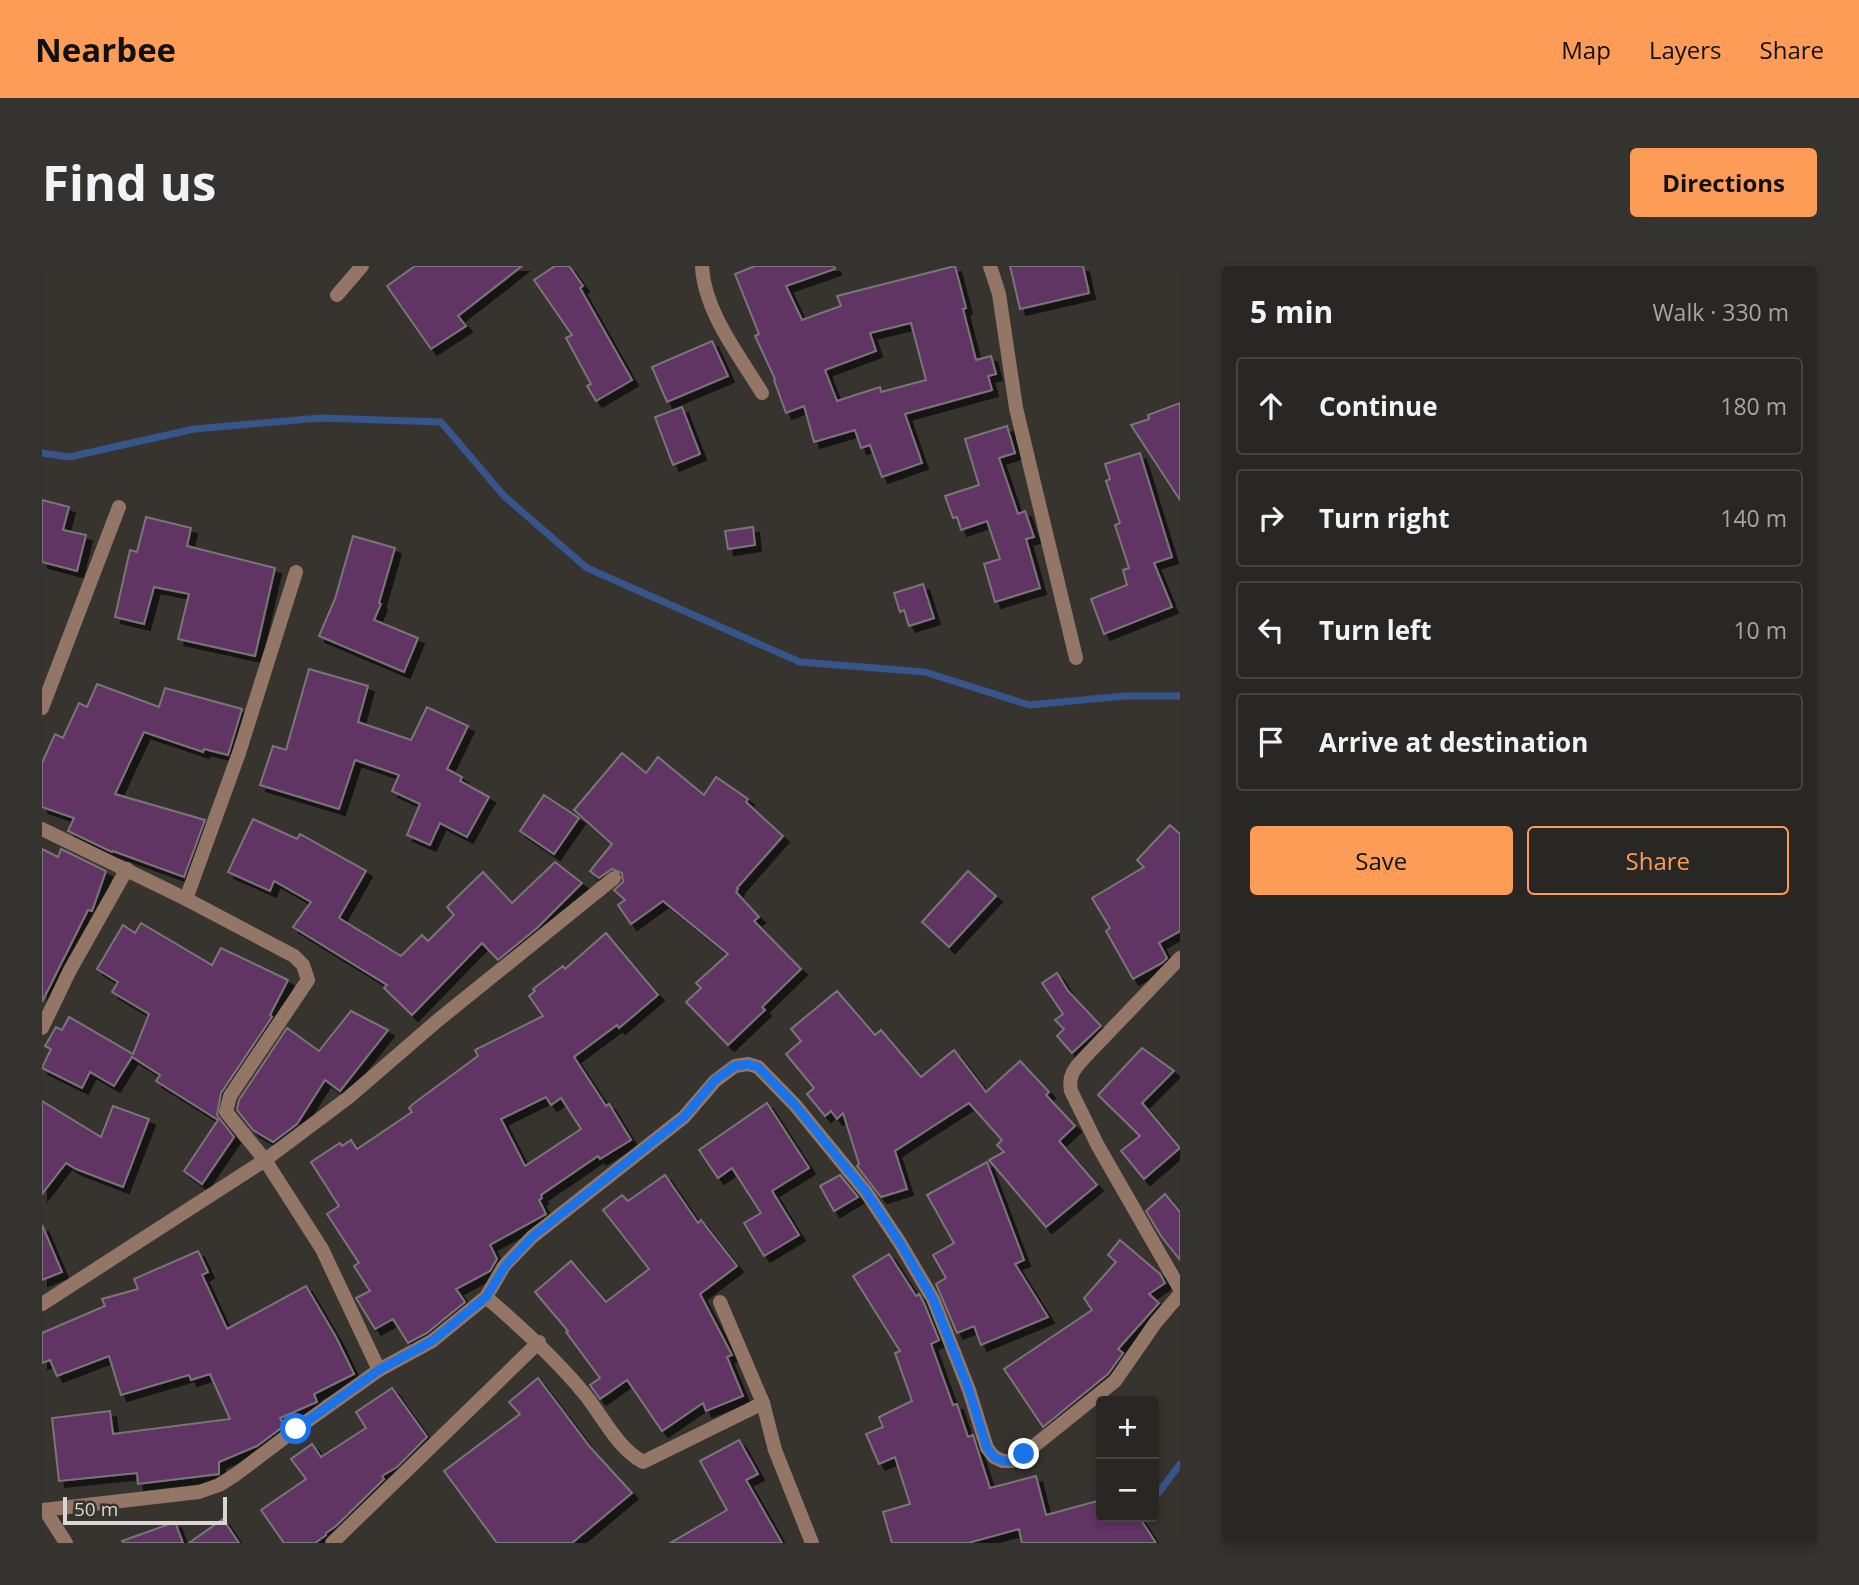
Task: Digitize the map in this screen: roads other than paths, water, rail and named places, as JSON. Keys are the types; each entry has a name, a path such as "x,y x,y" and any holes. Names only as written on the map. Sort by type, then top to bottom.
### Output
{"street":[{"path":"337,295 362,266"},
{"path":"702,266 703,283 722,326 762,393"},
{"path":"990,266 999,294 1017,408 1076,658"},
{"path":"42,708 119,507"},
{"path":"186,899 240,753 296,572"},
{"path":"42,829 127,869 294,956 308,973 308,980 230,1096 226,1112 265,1160 322,1249 379,1370"},
{"path":"42,1028 70,970 127,869"},
{"path":"42,1304 265,1160 349,1097 437,1021 614,878"},
{"path":"66,1543 44,1510 200,1492 219,1485 379,1370 432,1341 486,1297 505,1266 532,1237 684,1117 715,1080 735,1066 748,1064 758,1067 795,1105 866,1192 900,1243 933,1299 969,1390 982,1434 994,1457 1012,1461 1115,1381 1180,1291 1098,1146 1071,1091 1070,1083 1071,1072 1180,958"},
{"path":"486,1297 539,1342 584,1394 630,1455 643,1462 763,1403"},
{"path":"720,1302 763,1403 775,1450 812,1543"},
{"path":"332,1543 539,1342"}],"waterway":[{"path":"42,453 69,457 194,429 321,418 441,422 504,496 587,568 800,662 925,672 1029,705 1125,696 1180,696"},
{"path":"1159,1492 1180,1464"}]}
